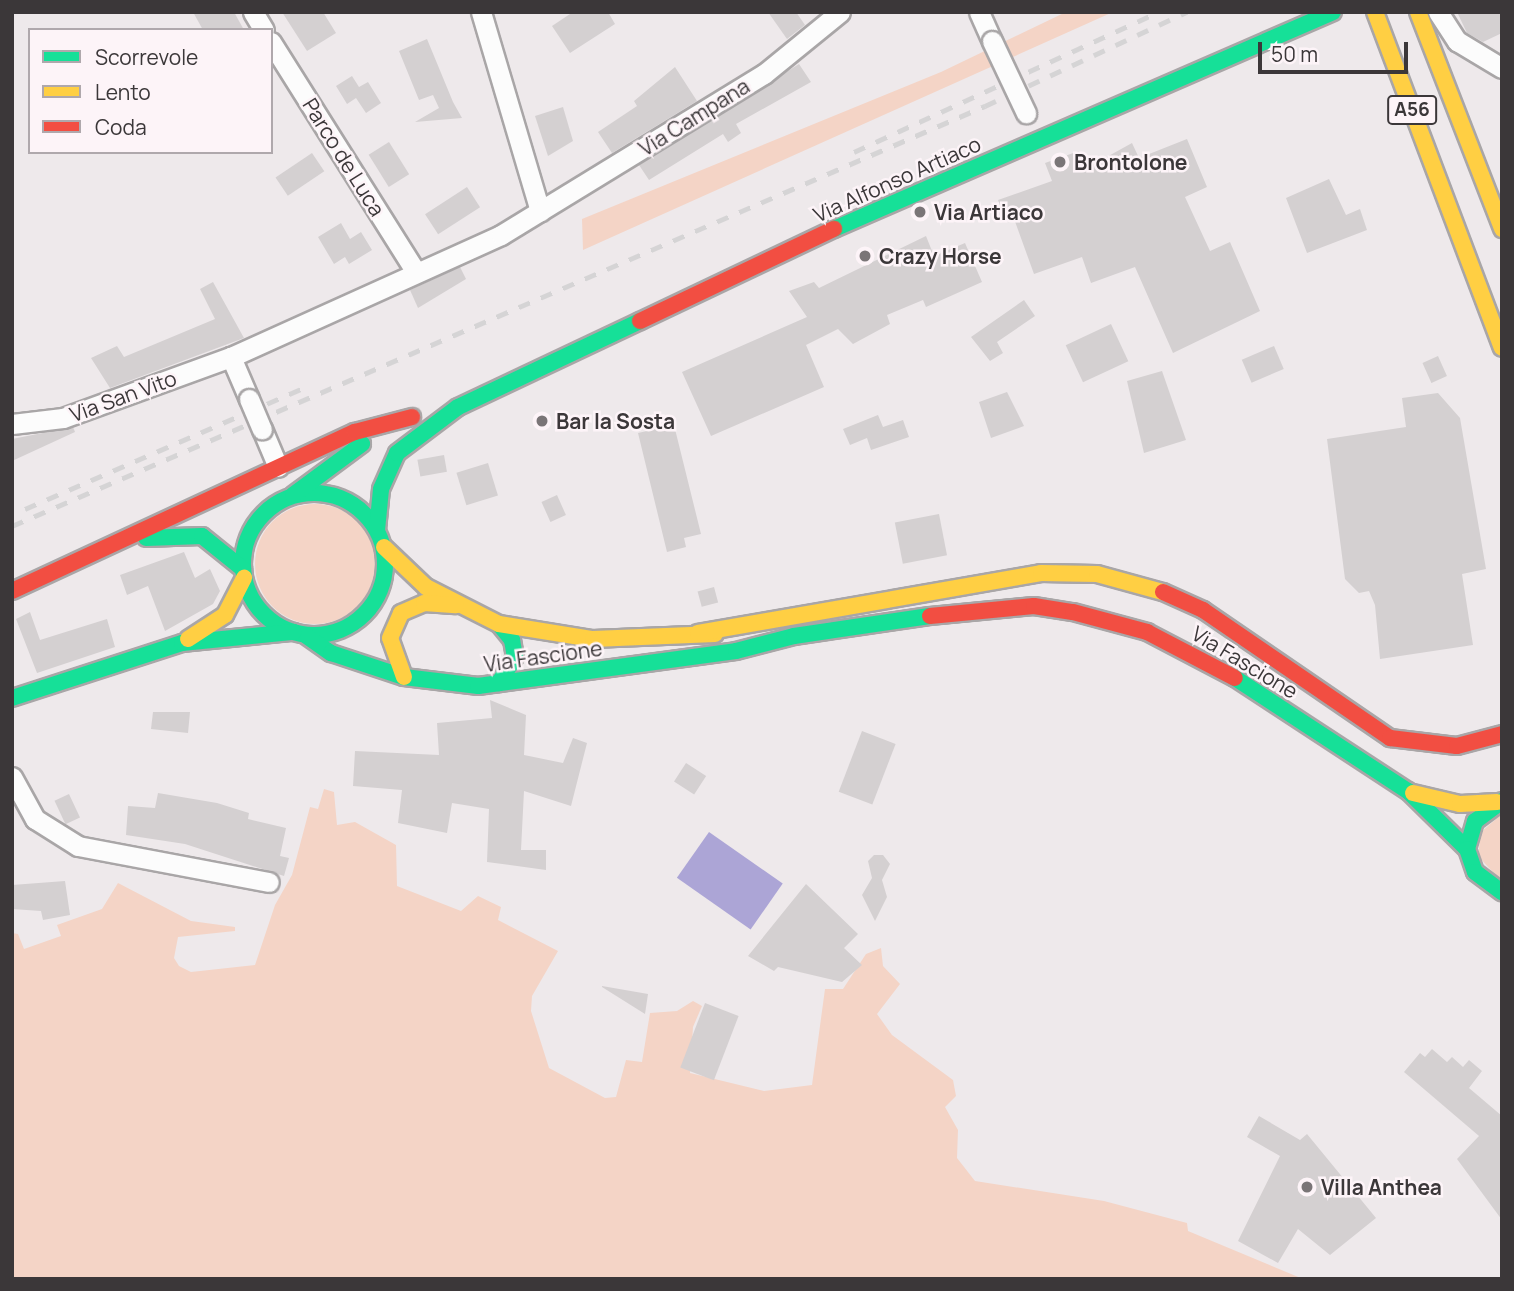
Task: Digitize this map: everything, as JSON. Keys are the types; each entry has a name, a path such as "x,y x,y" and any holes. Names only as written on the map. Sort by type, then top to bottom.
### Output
{"main road":[{"name":"Via Alfonso Artiaco","path":"483,394 801,244 1333,12"},
{"name":"A56","path":"1375,12 1502,348"},
{"name":"A56","path":"1418,12 1502,229"},
{"path":"12,591 124,542 207,499 381,423 412,417 483,394"},
{"path":"377,530 381,489 397,453 436,421 483,394"},
{"path":"182,643 225,615 243,573 248,535 270,507 289,497 340,457 412,417"},
{"path":"12,698 182,643 339,631 368,612 384,581 384,547 377,530 341,498 207,499"},
{"path":"124,542 188,533 215,544 243,573 256,606 299,634"},
{"name":"Via Fascione","path":"384,547 412,576 456,605 499,624 593,639 698,633 794,636"},
{"path":"698,633 1041,573 1097,574 1157,589 1203,610 1338,708 1391,738 1457,746 1502,733"},
{"path":"404,677 390,638 401,613 424,603 456,605"},
{"name":"Via Fascione","path":"299,634 331,653 404,677 448,686 499,683 736,651 794,636 1000,607 1034,606 1116,622 1212,663 1408,791 1467,849 1475,872 1499,893"},
{"path":"499,624 512,640 515,657 499,683"},
{"path":"1408,791 1460,804 1499,801"},
{"path":"1467,849 1475,821 1499,801"}],"street":[{"path":"253,12 263,28"},
{"path":"481,12 540,211"},
{"name":"Via Campana","path":"416,272 540,211 764,74 840,12"},
{"path":"979,12 1038,141"},
{"path":"1438,12 1457,41 1502,68"},
{"name":"Parco de Luca","path":"273,45 416,272"},
{"name":"Via San Vito","path":"12,424 63,418 231,357 416,272"},
{"path":"231,357 278,467"},
{"path":"12,777 35,819 78,846 269,882"}],"shaded area":[{"path":"1066,12 1113,12 583,250 582,219 941,72"},
{"path":"315,504 338,508 358,521 371,541 375,564 371,587 358,607 338,620 315,624 292,620 272,607 259,587 255,564 259,541 272,521 292,508"},
{"path":"324,789 334,792 337,825 355,822 396,845 397,886 461,911 478,896 501,907 498,920 558,951 532,996 531,1011 549,1068 605,1098 616,1097 626,1060 642,1062 650,1013 677,1011 693,1001 702,1006 693,1027 690,1073 764,1091 812,1085 825,989 843,989 866,954 881,948 883,966 900,984 877,1014 892,1035 953,1080 956,1096 945,1107 958,1130 957,1158 975,1181 1104,1201 1187,1223 1188,1231 1303,1279 12,1279 12,933 18,934 24,949 61,936 57,925 102,909 118,883 191,921 235,927 235,931 178,937 174,958 179,966 191,972 255,965 275,905 292,875 310,807 318,809"},
{"path":"1502,814 1502,882 1478,856 1481,832"},
{"path":"709,832 783,884 751,929 677,878"}],"building":[{"path":"193,12 234,12 243,28 202,28"},
{"path":"282,12 323,12 336,33 307,51"},
{"path":"573,12 608,12 615,24 570,53 552,26"},
{"path":"768,12 796,12 805,25 787,39"},
{"path":"1457,12 1502,12 1502,33 1483,42 1467,33"},
{"path":"427,39 462,118 415,122 439,108 433,95 419,100 399,51"},
{"path":"799,64 811,82 736,124 741,133 728,142 723,134 649,180 639,165"},
{"path":"675,67 697,101 612,153 598,132 637,106 634,101"},
{"path":"352,76 359,87 368,82 381,103 366,113 356,98 347,104 336,86"},
{"path":"563,107 573,141 548,156 535,116"},
{"path":"1187,139 1207,187 1185,197 1210,251 1230,242 1260,311 1173,353 1135,267 1091,283 1082,257 1034,274 1013,216 1005,218 998,200 1052,181 1045,163 1079,151 1085,169 1132,143 1139,158"},
{"path":"389,142 409,174 389,187 369,155"},
{"path":"312,153 324,171 288,196 276,178"},
{"path":"1329,179 1346,215 1360,209 1367,230 1307,253 1286,198"},
{"path":"467,187 480,207 438,234 425,214"},
{"path":"341,223 350,239 361,232 372,250 349,264 345,257 334,264 318,237"},
{"path":"926,236 934,256 965,243 982,282 926,307 923,300 887,315 890,324 853,344 838,329 806,345 824,387 711,436 682,372 807,317 789,291 814,282 819,288"},
{"path":"460,267 466,279 418,308 410,290"},
{"path":"213,282 244,338 110,388 91,358 117,346 124,357 215,319 200,289"},
{"path":"1024,300 1035,316 997,342 1003,353 990,361 971,337"},
{"path":"1111,324 1128,361 1083,382 1066,345"},
{"path":"1274,346 1284,369 1252,383 1242,360"},
{"path":"1438,356 1447,376 1431,383 1422,363"},
{"path":"1162,371 1186,440 1144,453 1127,381"},
{"path":"1007,392 1024,426 991,438 979,402"},
{"path":"1438,393 1460,418 1486,569 1462,574 1473,645 1380,659 1375,605 1369,591 1359,593 1345,579 1327,439 1406,427 1402,398"},
{"path":"878,415 883,427 903,420 909,437 871,450 867,438 850,445 843,429"},
{"path":"674,425 701,534 684,538 686,547 667,552 638,433"},
{"path":"73,427 75,432 12,461 12,439"},
{"path":"444,455 447,472 420,476 417,460"},
{"path":"488,463 498,496 466,505 456,473"},
{"path":"557,495 566,515 550,522 541,502"},
{"path":"939,514 947,555 903,564 895,523"},
{"path":"184,552 195,578 210,569 220,591 213,604 165,631 148,586 127,595 120,575"},
{"path":"714,587 718,602 702,607 698,591"},
{"path":"30,612 40,640 107,619 115,647 37,673 16,619"},
{"path":"490,700 526,715 524,755 563,763 573,738 587,743 571,806 524,791 521,850 546,850 546,870 487,862 489,809 452,803 447,833 398,823 402,790 353,786 355,751 439,755 437,723 492,718"},
{"path":"153,712 190,712 188,733 151,729"},
{"path":"862,731 896,744 872,805 839,792"},
{"path":"686,763 706,776 694,795 674,781"},
{"path":"158,793 217,803 249,813 248,819 286,828 280,856 289,858 284,876 185,844 126,835 128,806 155,808"},
{"path":"69,794 80,818 65,824 54,801"},
{"path":"874,855 883,855 890,864 882,880 887,897 875,921 862,895 872,878 868,861"},
{"path":"65,881 70,915 43,920 41,911 12,909 12,885"},
{"path":"806,884 858,934 844,948 862,965 842,982 778,967 774,971 748,956"},
{"path":"602,987 648,994 645,1014"},
{"path":"705,1003 739,1016 714,1080 680,1067"},
{"path":"1432,1049 1447,1062 1452,1057 1463,1067 1469,1060 1482,1071 1469,1088 1502,1116 1502,1220 1457,1159 1479,1136 1404,1072 1420,1053 1425,1057"},
{"name":"Villa Anthea","path":"1259,1116 1300,1140 1307,1134 1376,1218 1330,1255 1298,1229 1278,1263 1238,1241 1280,1156 1247,1137"}],"railway":[{"path":"854,152 1158,12"},
{"path":"12,526 985,106 1187,12"},
{"path":"25,509 301,389"}],"traffic: fast":[{"path":"834,229 1333,12"},
{"path":"377,530 381,489 397,453 458,407 640,321"},
{"path":"293,495 362,444"},
{"path":"314,493 341,498 365,513 380,537 385,564 380,591 365,615 341,630 314,635 287,630 263,615 248,591 243,564 248,537 263,513 287,498 314,493"},
{"path":"146,538 202,536 243,569"},
{"path":"305,635 331,653 404,677 478,686 736,651 794,636 930,616"},
{"path":"499,624 512,640 515,657 499,683"},
{"path":"12,698 182,643 293,632"},
{"path":"1235,678 1408,791 1467,849"},
{"path":"1502,801 1475,821 1467,849 1475,872 1502,892"}],"traffic: slow":[{"path":"1375,12 1502,348"},
{"path":"1418,12 1502,229"},
{"path":"384,547 426,587 499,624 593,639 715,634"},
{"path":"698,633 1041,573 1097,574 1163,592"},
{"path":"188,639 225,615 244,578"},
{"path":"404,677 390,638 401,613 424,603 456,605"},
{"path":"1413,793 1460,804 1497,802"}],"traffic: jam":[{"path":"640,321 834,229"},
{"path":"12,591 355,432 412,417"},
{"path":"1163,592 1203,610 1390,738 1457,746 1502,734"},
{"path":"930,616 1034,606 1073,612 1147,632 1235,678"}],"place":[{"name":"Brontolone","path":"1060,162"},
{"name":"Via Artiaco","path":"920,212"},
{"name":"Crazy Horse","path":"865,256"},
{"name":"Bar la Sosta","path":"542,421"},
{"name":"Villa Anthea","path":"1307,1187"}]}
